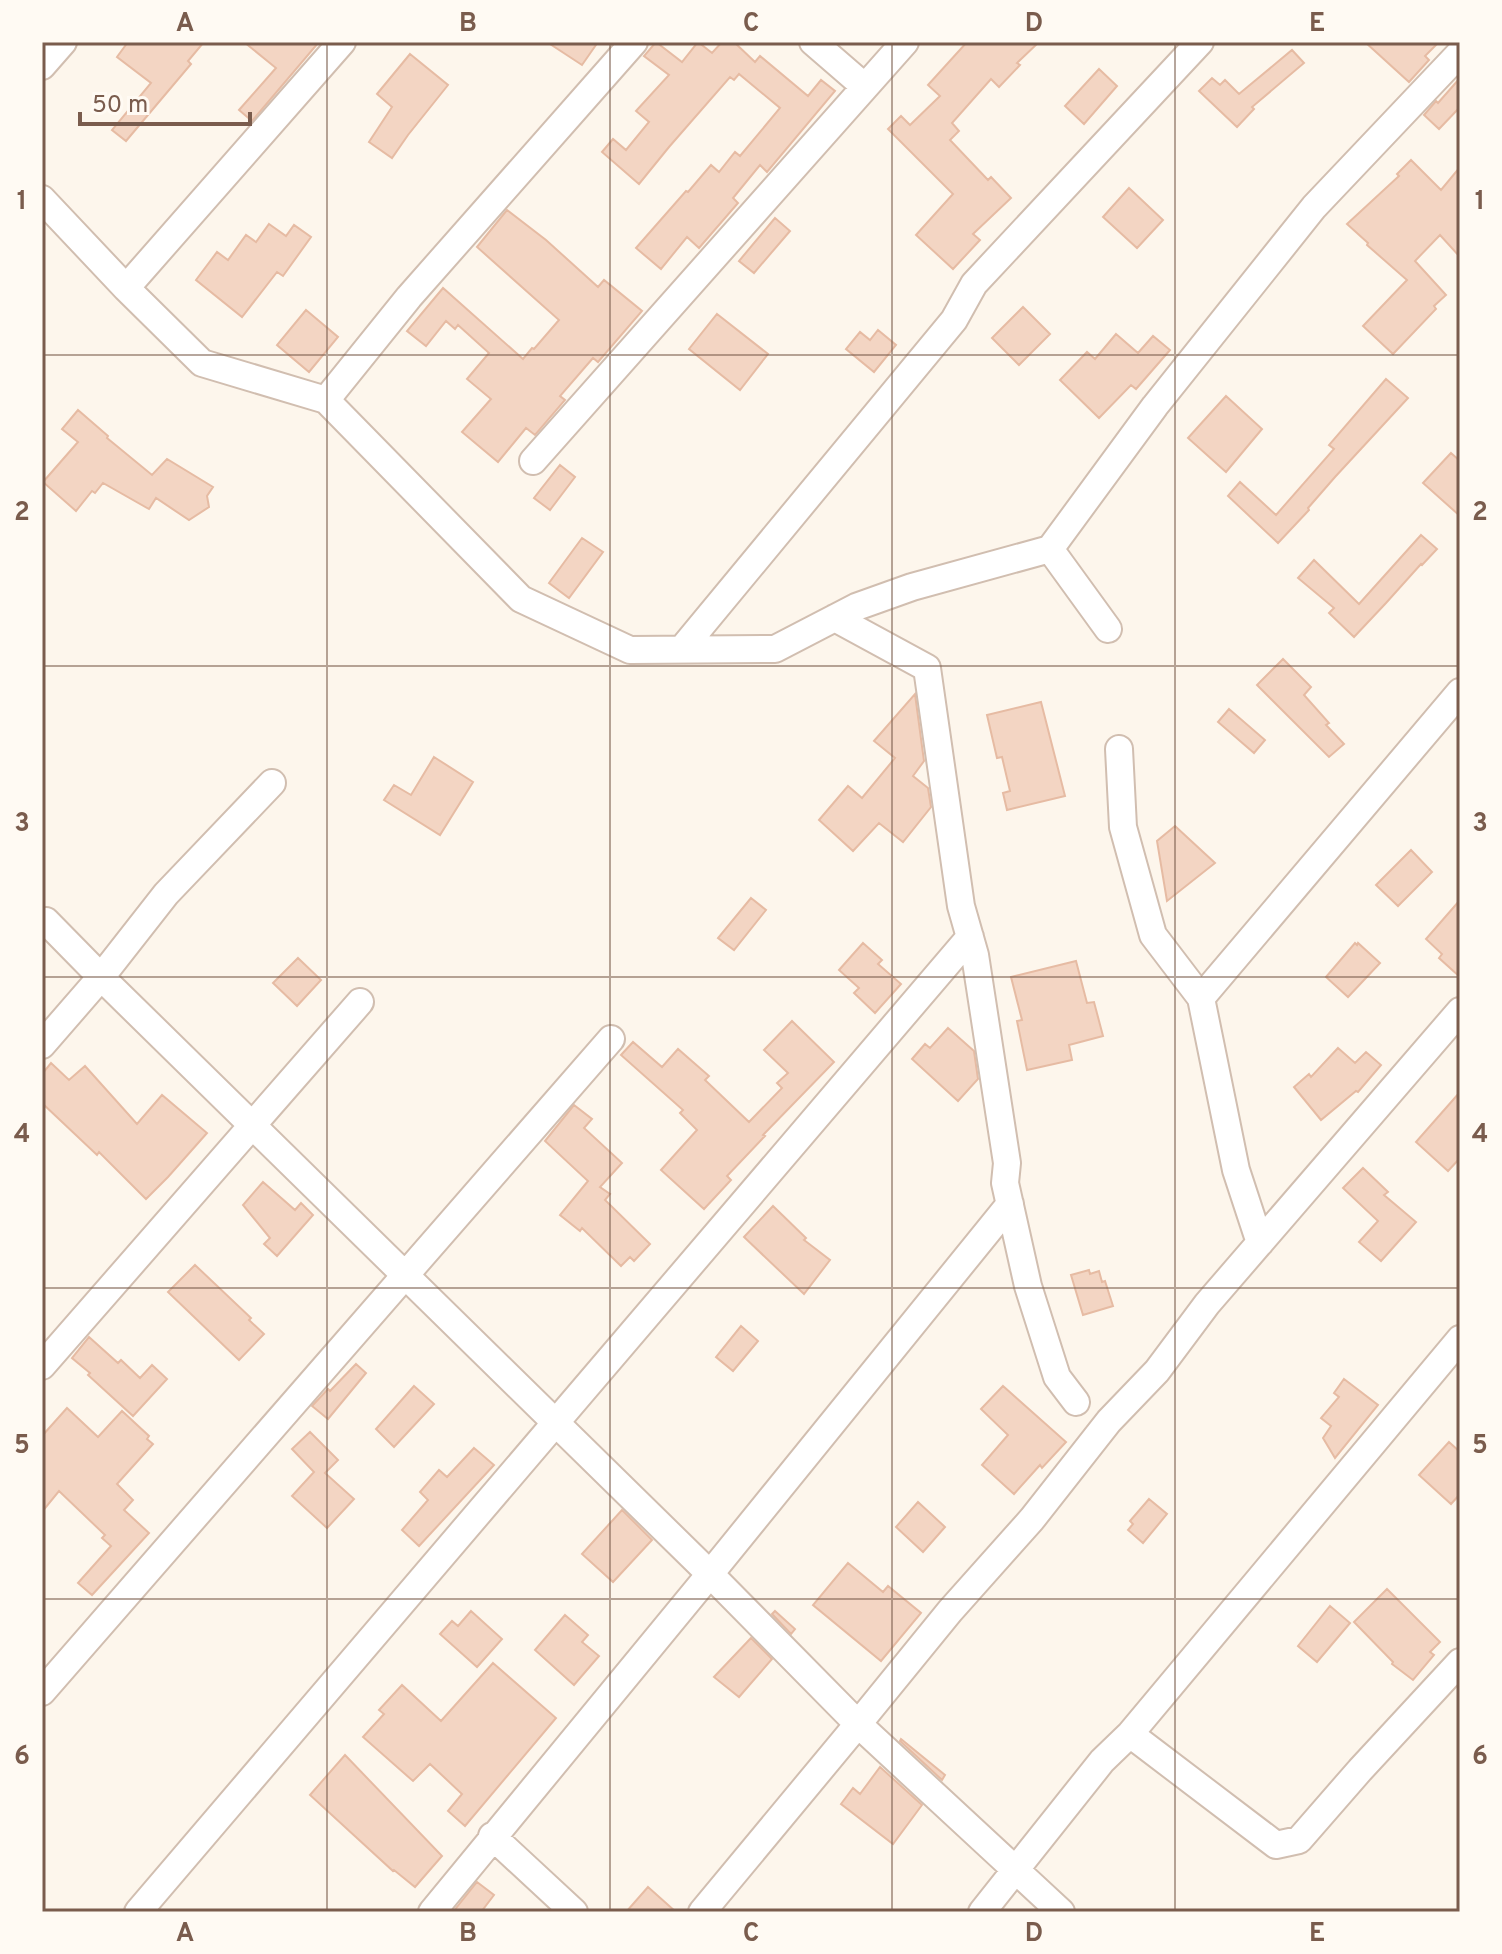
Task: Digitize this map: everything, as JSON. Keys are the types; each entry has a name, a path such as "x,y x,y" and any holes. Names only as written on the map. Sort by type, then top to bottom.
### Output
{"street":[{"path":"42,66 63,42"},
{"path":"126,288 342,42"},
{"path":"326,400 409,297 634,42"},
{"path":"813,42 865,87"},
{"path":"533,461 905,42"},
{"path":"682,649 954,320 974,284 1200,42"},
{"path":"42,199 202,363 326,400 521,599 630,650 775,649 856,607 912,587 1050,549 1155,406 1314,207 1460,53"},
{"path":"1050,549 1108,629"},
{"path":"835,618 927,668 961,906 975,955 1005,1148 1005,1183 1028,1286 1057,1377 1076,1402"},
{"path":"1201,998 1460,692"},
{"path":"1119,749 1123,827 1153,935 1201,998 1236,1170 1260,1243"},
{"path":"42,1045 101,977 166,894 272,783"},
{"path":"46,921 710,1574 858,1724 1061,1912"},
{"path":"138,1912 970,937"},
{"path":"42,1366 360,1002"},
{"path":"702,1912 950,1611 1032,1519 1109,1421 1157,1371 1207,1304 1460,1011"},
{"path":"42,1692 611,1039"},
{"path":"432,1912 1010,1204"},
{"path":"982,1912 1102,1761 1130,1734 1460,1339"},
{"path":"1130,1734 1276,1845 1299,1840 1460,1662"},
{"path":"492,1836 574,1912"}],"building":[{"path":"128,42 204,42 188,61 191,64 126,141 112,130 151,83 117,57"},
{"path":"244,42 319,42 252,121 239,110 276,68"},
{"path":"547,42 598,42 582,65"},
{"path":"656,42 682,62 698,42 712,53 722,42 734,42 755,62 760,56 808,96 821,80 835,91 767,172 760,165 733,198 738,203 699,248 687,237 661,269 636,248 711,165 719,172 735,152 740,156 780,108 739,74 734,80 730,77 639,184 602,152 613,139 626,150 649,122 636,111 669,75 644,56"},
{"path":"967,42 1039,42 1017,63 1020,65 999,87 991,79 952,123 959,131 950,140 988,180 991,177 1011,198 973,234 980,240 953,269 916,235 953,194 888,129 901,116 910,125 940,96 928,85"},
{"path":"1365,42 1439,42 1425,56 1429,60 1409,82"},
{"path":"1292,50 1304,63 1252,107 1254,109 1237,127 1199,91 1212,78 1220,85 1225,80 1239,94"},
{"path":"410,54 448,85 392,158 369,142 392,107 377,94"},
{"path":"1099,69 1117,86 1084,124 1065,106"},
{"path":"1460,78 1460,107 1439,129 1424,115"},
{"path":"1411,160 1441,190 1460,167 1460,257 1440,235 1415,261 1446,295 1393,354 1363,326 1407,280 1347,224 1399,176 1397,174"},
{"path":"1129,188 1163,220 1137,248 1103,217"},
{"path":"507,210 598,287 604,280 642,311 598,362 593,358 560,396 565,400 535,435 526,428 498,462 462,432 491,399 467,379 489,353 458,325 455,329 446,321 426,346 407,331 443,288 523,359 559,320 477,247"},
{"path":"775,218 790,231 754,273 739,261"},
{"path":"269,224 286,236 294,225 311,237 283,276 277,272 242,317 196,280 217,252 228,260 246,235 256,242"},
{"path":"1023,307 1050,334 1019,365 992,338"},
{"path":"306,310 338,337 309,372 277,345"},
{"path":"717,314 768,354 740,390 689,349"},
{"path":"878,330 896,345 874,372 846,349 860,332 870,340"},
{"path":"1116,334 1138,353 1153,336 1170,350 1136,389 1131,385 1099,418 1060,380 1087,352 1095,359"},
{"path":"1386,379 1408,398 1278,543 1228,496 1240,482 1276,515 1334,449 1329,445"},
{"path":"1226,396 1262,429 1226,472 1188,438"},
{"path":"78,410 152,475 167,459 213,487 207,496 209,507 189,520 156,498 149,509 103,483 76,511 43,482 78,442 62,429"},
{"path":"1451,453 1460,461 1460,516 1423,483"},
{"path":"560,465 575,477 550,510 534,498"},
{"path":"1421,535 1437,549 1354,637 1329,613 1334,608 1298,578 1314,560 1359,604"},
{"path":"582,538 603,552 569,598 549,583"},
{"path":"1283,659 1311,687 1304,695 1344,744 1329,757 1257,685"},
{"path":"915,694 924,761 913,776 928,788 931,807 903,842 879,823 853,851 819,820 848,786 862,798 895,758 874,741"},
{"path":"1041,702 1065,796 1007,810 1003,793 1010,791 1002,757 997,758 987,715"},
{"path":"1229,709 1265,740 1254,753 1218,722"},
{"path":"434,757 473,782 440,835 384,800 394,785 411,795"},
{"path":"1175,826 1215,863 1167,901 1157,841"},
{"path":"1411,850 1432,872 1398,906 1376,885"},
{"path":"751,898 766,910 734,950 718,938"},
{"path":"1460,900 1460,977 1439,958 1442,954 1426,939"},
{"path":"863,943 882,960 878,964 901,984 875,1013 854,993 859,988 839,970"},
{"path":"1355,943 1380,963 1348,997 1326,977"},
{"path":"298,958 321,980 297,1006 273,983"},
{"path":"1076,961 1087,1003 1094,1002 1103,1036 1069,1045 1072,1060 1027,1070 1017,1021 1022,1020 1011,977"},
{"path":"792,1021 834,1062 763,1135 727,1176 731,1180 704,1209 661,1170 697,1130 680,1113 683,1110 621,1055 633,1042 662,1067 678,1049 709,1076 705,1080 749,1122 782,1088 777,1083 788,1073 764,1050"},
{"path":"948,1028 974,1051 978,1079 958,1101 912,1059 925,1044 930,1048"},
{"path":"1338,1048 1355,1063 1366,1052 1381,1065 1358,1092 1321,1120 1294,1087 1309,1074 1311,1077"},
{"path":"51,1063 69,1080 85,1066 137,1124 162,1095 207,1133 146,1199 99,1152 97,1155 42,1103 42,1074"},
{"path":"1460,1092 1460,1158 1448,1171 1416,1142"},
{"path":"574,1105 592,1119 584,1128 622,1163 600,1187 610,1194 605,1200 650,1244 634,1261 630,1257 621,1266 582,1228 580,1231 560,1215 588,1181 545,1141"},
{"path":"1363,1168 1388,1192 1384,1195 1416,1222 1381,1261 1359,1242 1378,1221 1343,1188"},
{"path":"263,1182 295,1210 301,1203 313,1215 277,1256 264,1244 270,1238 243,1205"},
{"path":"773,1206 806,1238 804,1240 830,1260 804,1294 744,1237"},
{"path":"195,1265 264,1334 239,1360 168,1292"},
{"path":"1089,1270 1090,1274 1099,1271 1113,1306 1083,1315 1071,1275"},
{"path":"741,1326 758,1341 733,1371 716,1357"},
{"path":"89,1337 140,1378 152,1365 167,1379 133,1416 72,1358"},
{"path":"356,1364 366,1373 328,1419 312,1406"},
{"path":"1344,1379 1378,1405 1335,1458 1323,1438 1331,1426 1321,1418 1339,1397 1334,1393"},
{"path":"414,1386 434,1404 394,1447 376,1429"},
{"path":"1003,1386 1066,1442 1014,1494 982,1465 1008,1435 981,1409"},
{"path":"67,1408 98,1437 122,1411 149,1436 147,1439 153,1444 117,1484 133,1500 124,1510 149,1533 92,1595 78,1583 111,1546 102,1538 105,1535 59,1491 42,1512 42,1436"},
{"path":"310,1432 338,1460 325,1473 354,1499 327,1528 292,1496 314,1472 292,1449"},
{"path":"1449,1442 1460,1452 1460,1494 1451,1504 1419,1475"},
{"path":"474,1448 494,1465 419,1546 402,1530 428,1500 420,1492 439,1470 447,1477"},
{"path":"1149,1499 1167,1514 1143,1543 1128,1530 1133,1524 1130,1521"},
{"path":"918,1502 945,1527 923,1552 896,1527"},
{"path":"622,1510 652,1540 613,1582 582,1554"},
{"path":"848,1563 883,1592 888,1586 921,1613 881,1661 813,1605"},
{"path":"1387,1589 1440,1642 1430,1652 1434,1655 1413,1680 1392,1664 1354,1622"},
{"path":"1330,1606 1350,1623 1317,1662 1298,1646"},
{"path":"471,1611 502,1639 477,1667 440,1634 452,1621 458,1626"},
{"path":"775,1611 795,1629 791,1634 772,1614"},
{"path":"565,1615 588,1635 582,1642 599,1656 574,1685 535,1650"},
{"path":"751,1638 772,1659 739,1697 714,1677"},
{"path":"493,1663 556,1718 465,1826 448,1811 462,1794 430,1764 413,1781 363,1737 384,1714 379,1710 402,1685 441,1721"},
{"path":"900,1741 945,1775 942,1780"},
{"path":"345,1755 442,1856 415,1887 393,1871 310,1795"},
{"path":"880,1767 922,1805 893,1844 841,1804 853,1788 860,1794"},
{"path":"477,1882 494,1895 481,1912 453,1912"},
{"path":"648,1887 676,1912 626,1912"}]}
